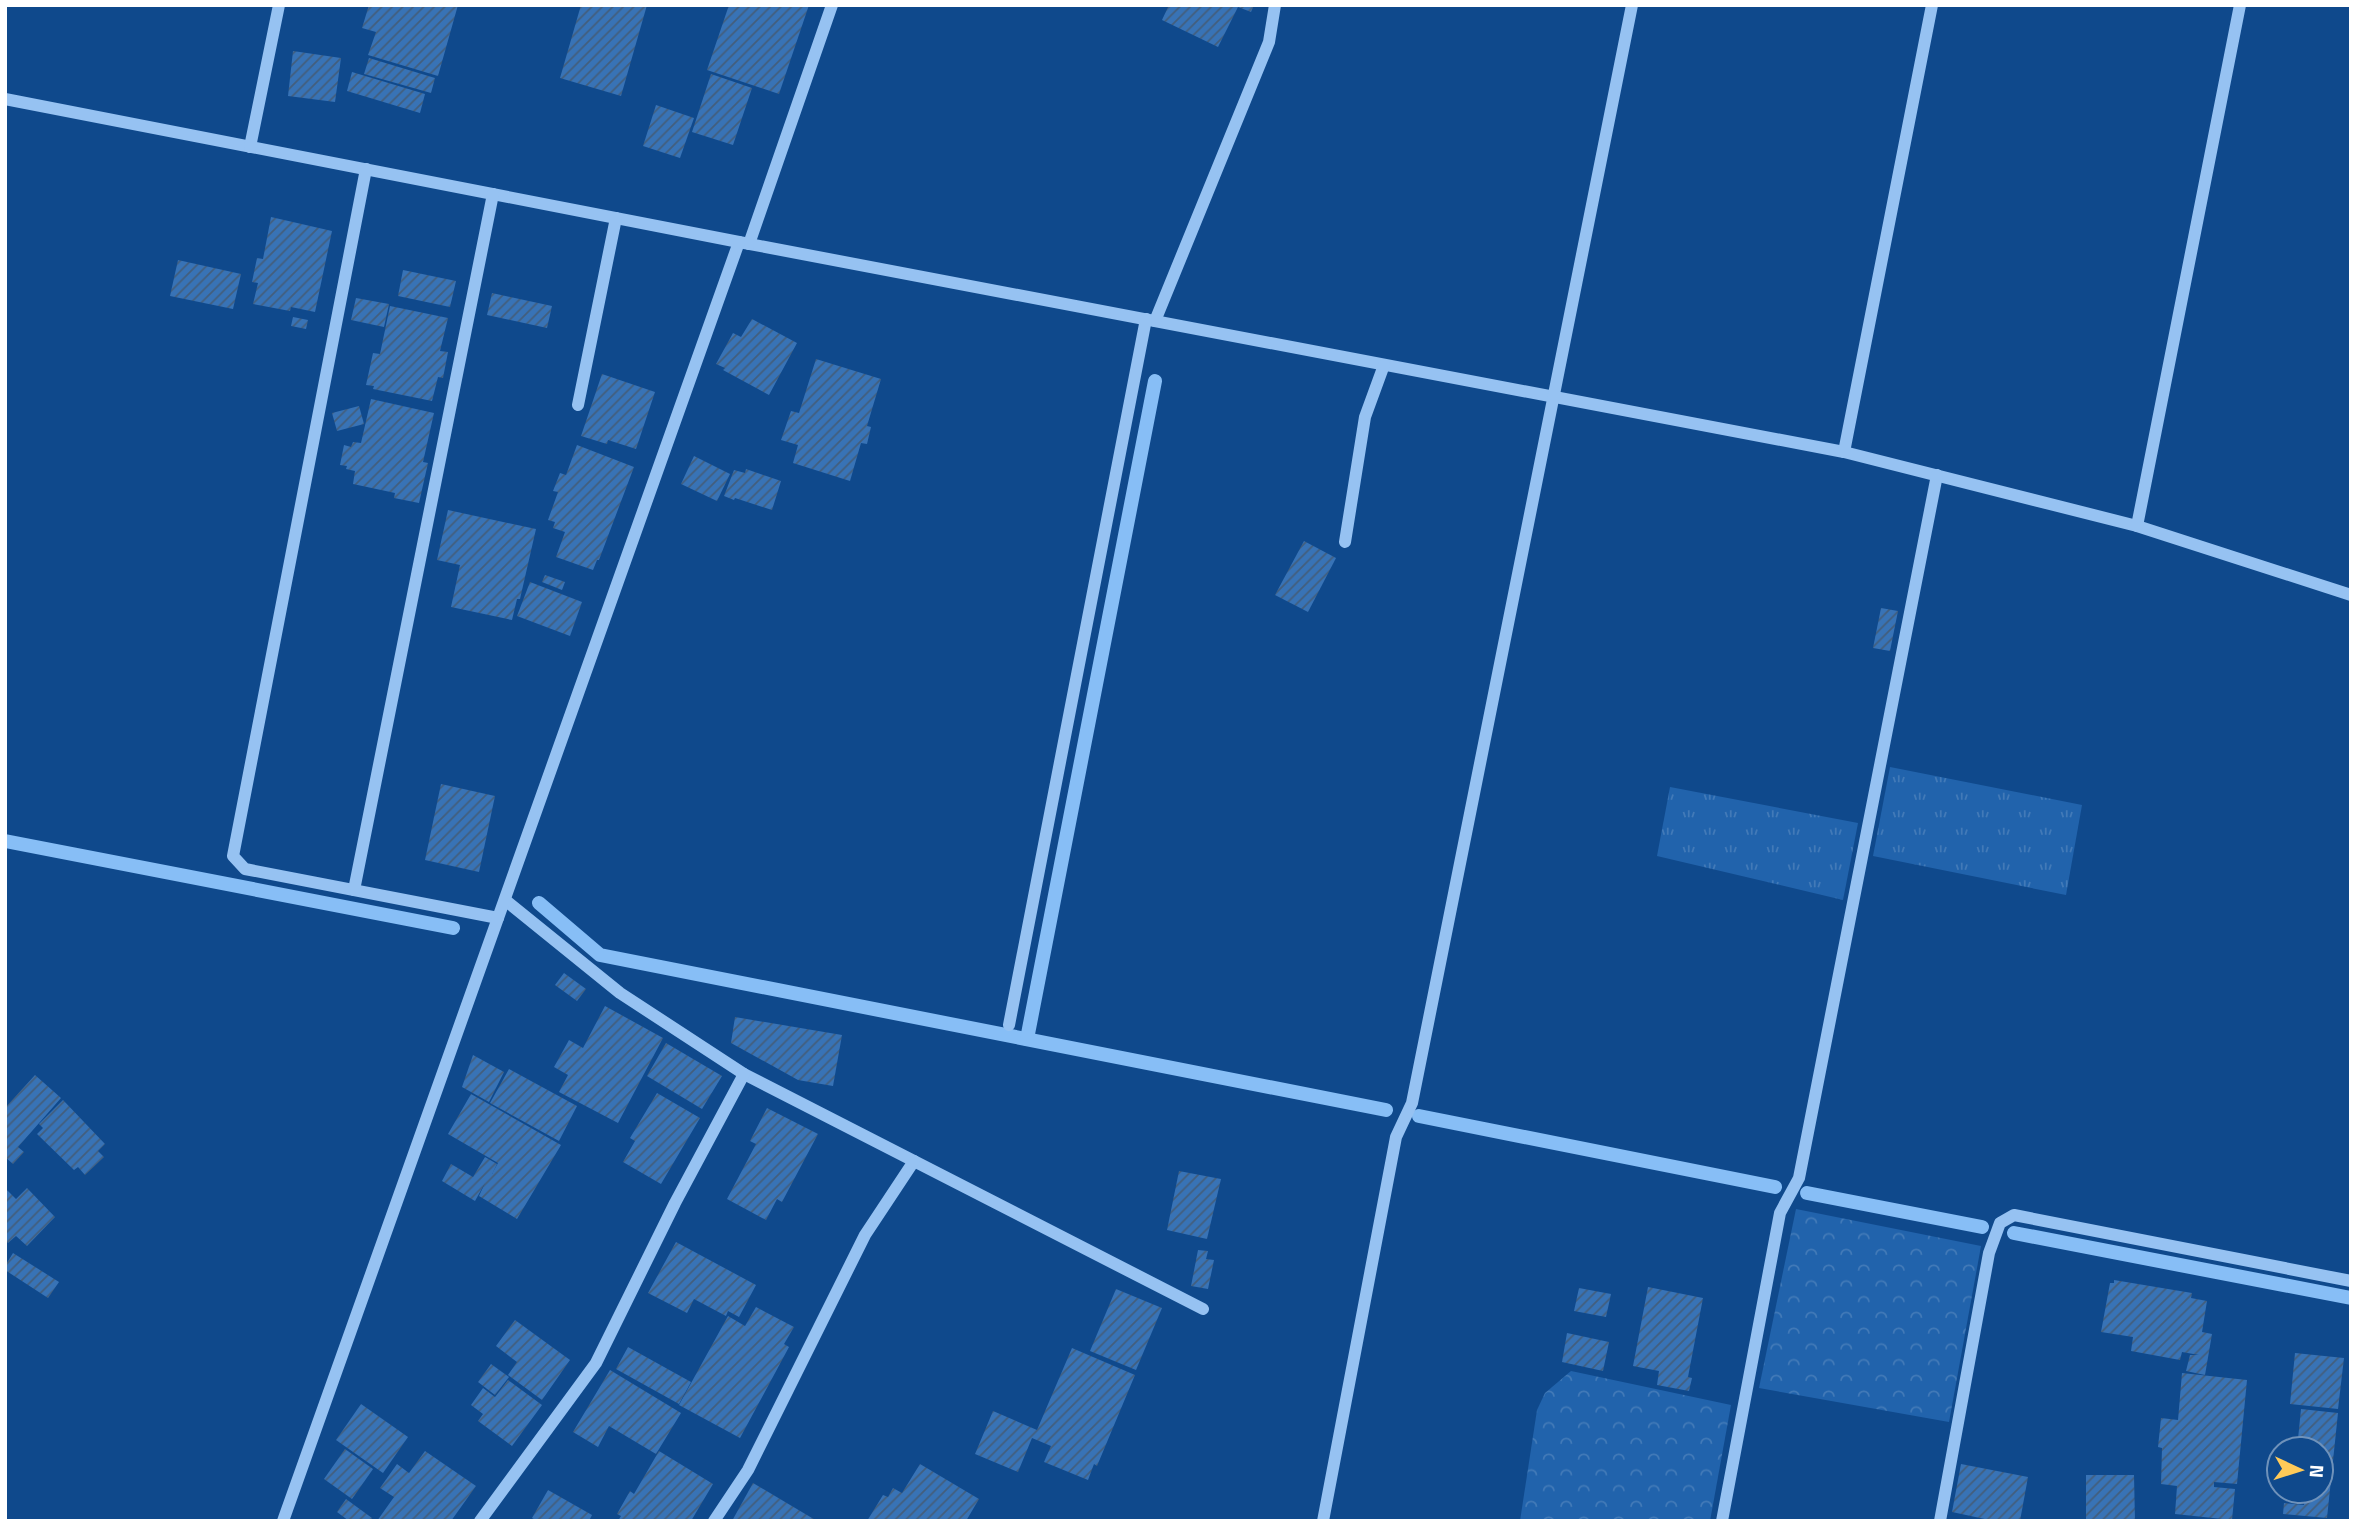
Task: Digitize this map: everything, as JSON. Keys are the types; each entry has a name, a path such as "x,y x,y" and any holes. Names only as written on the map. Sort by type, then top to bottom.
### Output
{"street":[{"path":"250,147 279,5"},
{"path":"283,1521 498,918 832,5"},
{"path":"1009,1025 1151,320 1269,42 1275,5"},
{"path":"1323,1521 1396,1137 1412,1103 1632,5"},
{"path":"1844,453 1932,5"},
{"path":"2137,526 2240,5"},
{"path":"5,99 1844,453 2137,526 2351,595"},
{"path":"366,169 233,856 244,869 498,918"},
{"path":"354,890 493,194"},
{"path":"578,405 616,218"},
{"path":"1345,542 1366,416 1384,365"},
{"path":"1722,1521 1780,1213 1799,1178 1937,475"},
{"path":"505,900 620,993 744,1074 1203,1309"},
{"path":"480,1521 596,1363 675,1203 744,1074"},
{"path":"714,1521 748,1471 865,1235 914,1161"},
{"path":"1940,1521 1989,1254 2000,1223 2014,1216 2351,1280"}],"green space":[{"path":"1890,767 2082,805 2066,895 1873,856"},
{"path":"1670,787 1858,823 1843,900 1657,856"},
{"path":"1796,1209 1981,1246 1949,1422 1759,1388"},
{"path":"1571,1371 1731,1405 1710,1521 1520,1521 1537,1410 1545,1393"}],"building":[{"path":"369,5 458,5 438,76 368,55 376,32 362,28"},
{"path":"581,5 647,5 621,96 560,78"},
{"path":"729,5 809,5 779,94 707,70"},
{"path":"1169,5 1254,5 1251,12 1238,7 1218,47 1162,20"},
{"path":"293,51 341,58 335,102 288,96"},
{"path":"369,58 435,78 431,93 364,74"},
{"path":"352,72 425,94 420,113 347,91"},
{"path":"711,74 752,88 733,145 692,132"},
{"path":"656,105 694,118 680,158 643,146"},
{"path":"271,217 332,231 315,312 291,307 290,311 253,304 258,283 252,282 257,258 263,259"},
{"path":"178,260 241,274 233,309 170,296"},
{"path":"403,270 456,281 450,307 398,296"},
{"path":"492,293 552,306 547,328 487,315"},
{"path":"356,298 389,304 384,327 351,320"},
{"path":"390,306 448,318 440,351 448,352 443,378 438,377 432,401 373,389 374,386 366,385 373,353 380,354"},
{"path":"293,317 308,320 306,329 291,326"},
{"path":"752,319 797,343 769,395 716,364 733,333 741,337"},
{"path":"816,359 881,379 867,426 871,427 867,444 861,443 850,481 793,463 798,445 781,440 791,411 799,413"},
{"path":"602,374 655,392 636,449 608,440 607,444 581,436"},
{"path":"371,399 434,413 423,462 428,463 419,503 394,498 395,493 353,484 355,471 340,465 344,445 351,447 353,442 361,443"},
{"path":"359,406 364,424 337,431 332,413"},
{"path":"577,445 634,467 593,570 556,557 565,532 553,528 555,522 548,520 558,492 553,491 560,473 566,475"},
{"path":"694,456 730,474 717,501 681,484"},
{"path":"746,469 781,481 772,510 724,496 734,470 745,473"},
{"path":"448,510 536,529 520,599 517,599 512,620 451,607 460,565 437,560"},
{"path":"1304,541 1336,558 1308,612 1275,595"},
{"path":"545,575 565,582 562,590 542,582"},
{"path":"530,582 582,602 570,636 517,616"},
{"path":"1881,608 1898,611 1890,651 1873,648"},
{"path":"441,784 495,796 479,872 425,860"},
{"path":"564,973 586,989 577,1001 555,985"},
{"path":"605,1006 663,1038 618,1123 559,1092 568,1075 554,1067 569,1040 583,1048"},
{"path":"735,1017 842,1035 833,1086 798,1080 731,1043"},
{"path":"666,1043 722,1076 702,1109 647,1076"},
{"path":"473,1055 504,1072 489,1102 462,1087"},
{"path":"509,1069 577,1106 559,1141 490,1103"},
{"path":"35,1075 61,1098 18,1147 24,1152 13,1164 5,1157 5,1108"},
{"path":"657,1093 700,1118 661,1184 623,1162 635,1141 630,1138"},
{"path":"471,1094 561,1145 517,1219 479,1196 485,1183 475,1201 442,1181 451,1164 473,1177 485,1157 497,1164 492,1174 498,1163 448,1134"},
{"path":"63,1100 105,1144 98,1151 104,1157 85,1175 78,1167 74,1170 37,1134 43,1128 39,1124"},
{"path":"767,1108 818,1134 782,1202 777,1199 766,1220 727,1199 756,1144 750,1141"},
{"path":"1179,1171 1221,1179 1207,1239 1167,1230"},
{"path":"5,1188 16,1199 27,1188 55,1217 27,1246 16,1236 8,1243 5,1240"},
{"path":"676,1242 756,1285 739,1317 728,1311 726,1316 694,1299 687,1313 648,1293"},
{"path":"1198,1250 1208,1251 1206,1259 1214,1260 1208,1289 1191,1286"},
{"path":"13,1253 59,1282 48,1298 5,1270"},
{"path":"2114,1280 2192,1293 2191,1298 2207,1301 2202,1332 2212,1334 2205,1375 2186,1371 2190,1355 2199,1355 2182,1352 2180,1360 2131,1351 2133,1337 2101,1332 2110,1283 2114,1283"},
{"path":"1648,1287 1703,1298 1688,1377 1692,1378 1689,1391 1657,1385 1659,1371 1633,1366"},
{"path":"1579,1288 1611,1294 1606,1317 1574,1311"},
{"path":"1116,1289 1162,1308 1136,1370 1090,1351"},
{"path":"756,1307 794,1327 784,1344 789,1347 740,1438 679,1405 728,1316 745,1326"},
{"path":"515,1320 570,1360 542,1400 508,1375 517,1362 496,1346"},
{"path":"1567,1333 1609,1342 1603,1371 1562,1362"},
{"path":"628,1347 691,1382 679,1404 616,1369"},
{"path":"1072,1348 1135,1375 1097,1466 1094,1464 1088,1480 1044,1462 1051,1446 1032,1438 1018,1472 975,1454 993,1411 1037,1430"},
{"path":"2295,1353 2344,1358 2338,1409 2290,1404"},
{"path":"491,1364 509,1377 495,1395 478,1382"},
{"path":"610,1370 681,1413 656,1454 609,1426 598,1447 573,1432"},
{"path":"2182,1373 2247,1380 2237,1484 2214,1482 2214,1487 2235,1489 2232,1520 2175,1514 2177,1486 2161,1484 2162,1448 2158,1447 2161,1418 2178,1420"},
{"path":"508,1380 542,1405 512,1446 478,1421 483,1414 471,1405 483,1388 495,1397"},
{"path":"361,1404 408,1437 383,1473 336,1440"},
{"path":"2301,1409 2338,1413 2335,1442 2335,1435 2298,1435"},
{"path":"345,1449 373,1469 352,1499 324,1479"},
{"path":"425,1451 476,1486 451,1521 377,1521 394,1497 380,1488 397,1464 409,1473"},
{"path":"659,1451 713,1484 691,1521 618,1521 621,1516 617,1514 630,1491 634,1494"},
{"path":"920,1464 979,1499 966,1521 867,1521 883,1495 888,1497 893,1488 902,1493"},
{"path":"1961,1464 2028,1477 2020,1521 1994,1521 1952,1512"},
{"path":"2086,1475 2134,1475 2135,1521 2086,1521"},
{"path":"753,1483 817,1521 732,1521"},
{"path":"548,1490 592,1515 589,1521 537,1521 532,1518"},
{"path":"346,1499 372,1518 370,1521 349,1521 337,1512"},
{"path":"2284,1505 2328,1505 2327,1518 2283,1514"}],"waterway":[{"path":"1027,1039 1155,381"},
{"path":"5,841 453,928"},
{"path":"539,903 600,955 1386,1110"},
{"path":"1419,1116 1775,1187"},
{"path":"1807,1193 1982,1227"},
{"path":"2014,1233 2351,1298"}]}
